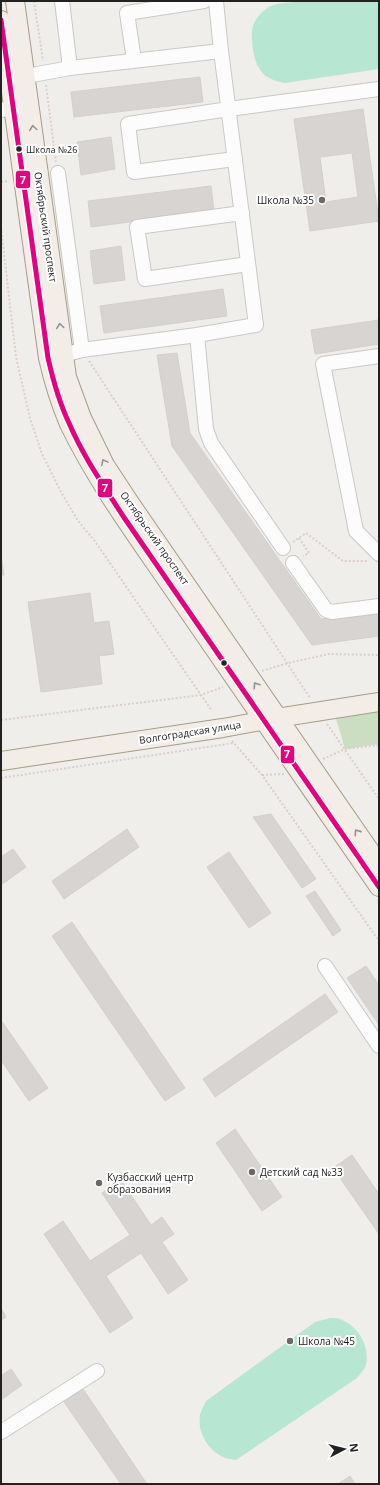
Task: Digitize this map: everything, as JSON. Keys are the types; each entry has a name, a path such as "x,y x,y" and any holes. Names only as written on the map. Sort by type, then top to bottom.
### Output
{"main road":[{"name":"Октябрьский проспект","path":"15,1 17,78 7,109 48,358 54,382 69,423 94,472 270,719 379,864"},
{"name":"Октябрьский проспект","path":"1,20 17,78 67,377 82,418 105,465 250,675 270,719 303,776 379,887"},
{"name":"Волгоградская улица","path":"1,761 379,702"}],"lane":[{"path":"62,1 70,68"},
{"path":"134,60 128,13 204,1"},
{"path":"64,355 82,350 196,335 256,325 216,1"},
{"path":"17,78 70,68 221,51"},
{"path":"235,159 134,172 128,124 229,108 379,89"},
{"path":"58,173 82,350"},
{"path":"242,213 137,227 145,279 248,264"},
{"path":"196,335 206,429 211,443 283,548"},
{"path":"375,558 356,531 323,364 379,356"},
{"path":"293,563 326,610 332,612 379,606"},
{"path":"325,966 379,1046"},
{"path":"1,1432 98,1371"}],"path":[{"path":"34,1 58,173"},
{"path":"1,227 16,357 30,418 42,454 78,521 94,540 212,711"},
{"path":"82,350 310,698"},
{"path":"283,548 306,533 343,561 375,558"},
{"path":"293,563 309,552 299,538"},
{"path":"256,672 329,654 379,655"},
{"path":"1,720 201,694 225,686"},
{"path":"323,719 379,799"},
{"path":"1,778 234,744 262,775 379,941"},
{"path":"317,762 345,749 379,745"},
{"path":"262,775 290,774"}],"green space":[{"path":"301,1 379,1 379,69 285,83 272,79 263,74 256,62 252,46 252,30 256,19 271,6"},
{"path":"379,708 379,744 345,749 335,715"},
{"path":"330,1318 339,1319 348,1323 362,1338 365,1345 367,1358 364,1370 357,1378 236,1460 223,1457 213,1450 205,1440 200,1428 200,1415 206,1401 315,1322"}],"building":[{"path":"200,77 203,102 74,117 71,92"},
{"path":"363,109 379,221 310,231 294,119","holes":["352,153 358,197 326,202 320,157"]},
{"path":"111,137 115,169 81,175 77,142"},
{"path":"211,186 214,211 91,227 88,201"},
{"path":"121,246 125,280 94,284 90,251"},
{"path":"223,289 227,316 104,333 100,306"},
{"path":"379,320 379,344 315,354 311,330"},
{"path":"177,353 190,433 321,619 379,610 379,636 312,645 172,446 157,355"},
{"path":"1,555 4,575 1,575"},
{"path":"90,593 94,623 109,621 114,654 99,656 102,684 41,692 28,602"},
{"path":"271,814 316,879 302,888 253,817"},
{"path":"127,829 139,847 64,899 52,881"},
{"path":"13,849 26,867 1,885 1,857"},
{"path":"229,852 271,913 249,928 207,867"},
{"path":"315,891 341,930 333,936 306,896"},
{"path":"72,922 185,1088 165,1101 52,936"},
{"path":"366,966 379,985 379,1025 347,978"},
{"path":"325,994 338,1012 215,1097 203,1079"},
{"path":"1,1020 48,1088 29,1101 1,1060"},
{"path":"235,1129 282,1197 262,1211 216,1143"},
{"path":"352,1155 379,1194 379,1234 333,1168"},
{"path":"121,1180 151,1225 162,1217 174,1234 162,1242 188,1280 168,1294 141,1253 106,1276 133,1318 110,1333 44,1234 63,1221 90,1261 130,1235 102,1193"},
{"path":"1,1308 6,1317 1,1320"},
{"path":"11,1369 22,1385 1,1400 1,1376"},
{"path":"83,1389 147,1484 121,1484 64,1402"},
{"path":"350,1476 355,1484 338,1484"}],"transit line":[{"name":"7","path":"1,20 48,358 65,415 87,459 123,516 379,887"}],"place":[{"name":"Школа №26","path":"19,149"},
{"name":"Школа №35","path":"322,200"},
{"name":"Детский сад №33","path":"252,1172"},
{"name":"Кузбасский центр образования","path":"99,1183"},
{"name":"Школа №45","path":"290,1341"}]}
